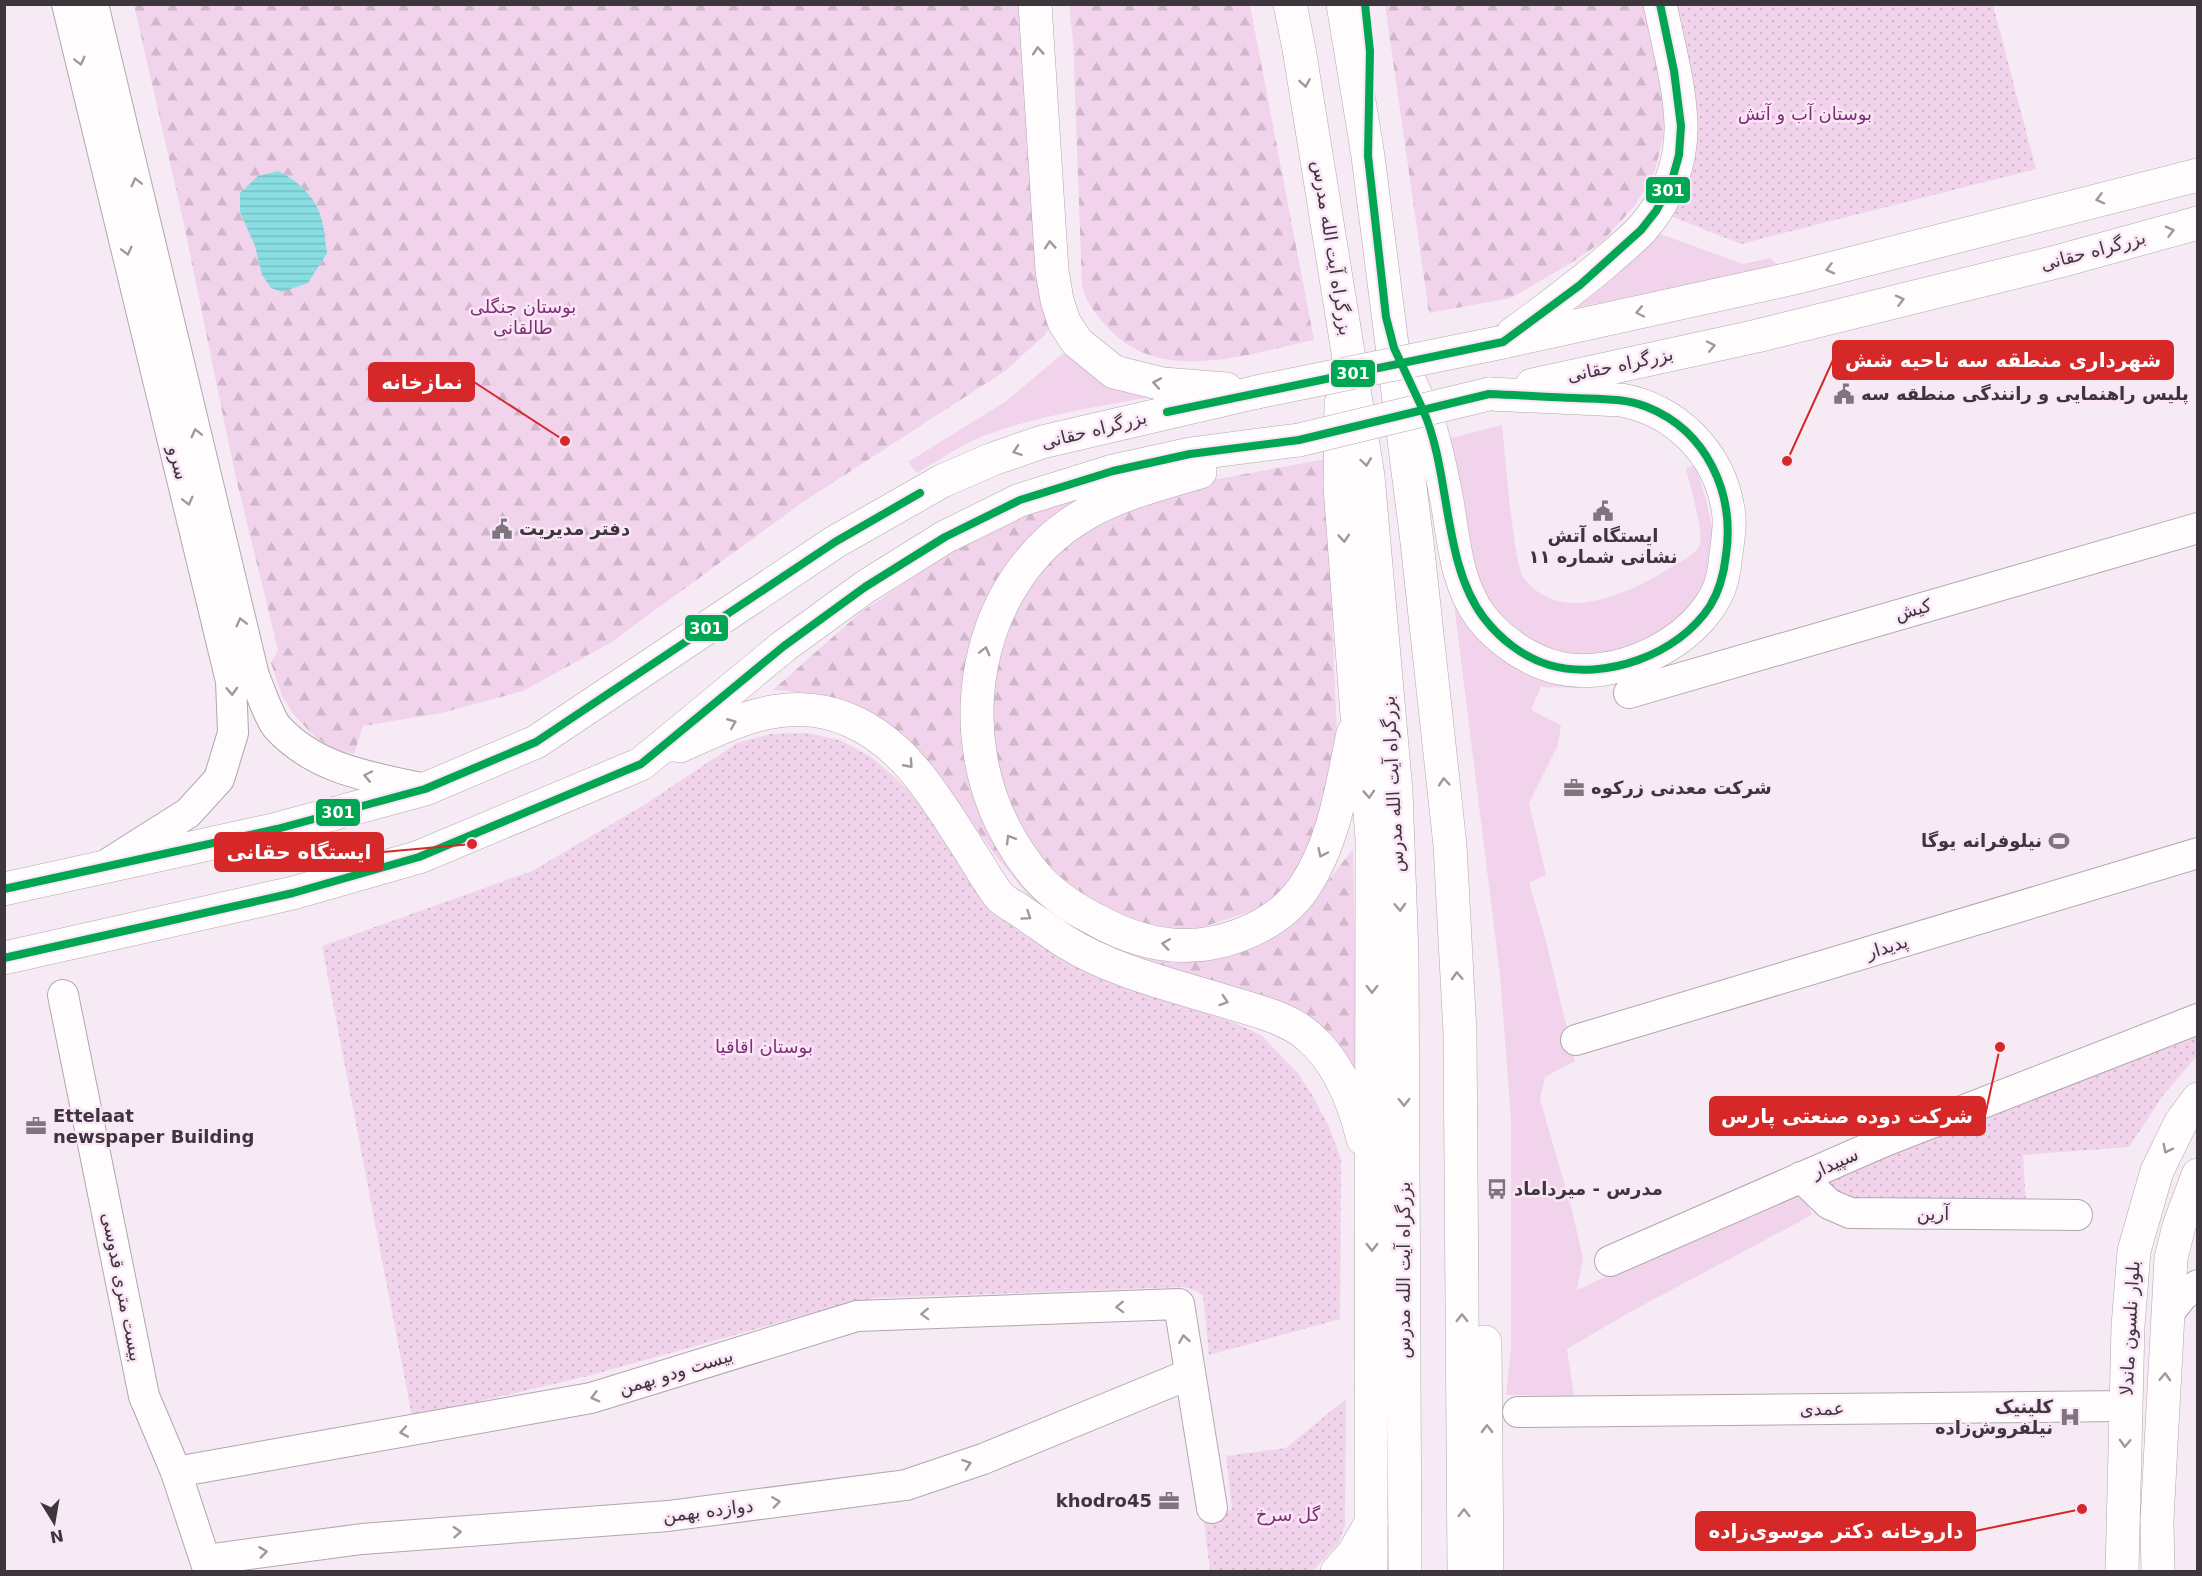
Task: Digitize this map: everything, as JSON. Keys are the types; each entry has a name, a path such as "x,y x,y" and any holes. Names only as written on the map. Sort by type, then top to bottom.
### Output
{"main road":[{"path":"1035,4 1052,271 1064,322 1077,342 1114,372 1163,384 1257,392"},
{"path":"1283,4 1299,49"},
{"name":"بزرگراه آیت الله مدرس","path":"1290,4 1368,476 1396,790 1402,956 1405,1572"},
{"path":"1343,4 1368,156 1419,554 1450,845 1460,1033 1464,1572"},
{"path":"1365,4 1370,48 1368,156"},
{"path":"1503,342 1580,285 1641,230 1656,211 1671,184 1679,155 1681,126 1674,71 1660,4"},
{"name":"بزرگراه حقانی","path":"4,889 277,830 425,789 536,742 835,542 942,481 993,459 1042,442 1257,392 1503,342 1794,278 2198,175"},
{"name":"بزرگراه حقانی","path":"4,958 293,893 419,857 640,764 784,646 856,593 945,537 1020,500 1113,471 1190,454 1299,440 1489,394 1757,336 2060,261 2198,223"},
{"path":"1342,311 1340,487 1357,716 1367,772 1372,839 1371,1572"},
{"path":"1390,337 1431,432 1463,584 1472,603 1492,629 1516,649 1541,663 1561,669 1594,669 1636,661 1674,643 1706,610 1719,589 1729,532 1729,509 1722,485 1710,459 1698,442 1679,425 1642,404 1621,400 1489,394"},
{"path":"1299,440 1140,490 1110,502 1075,520 1038,553 1008,594 987,641 978,678 976,710 980,761 988,793 1001,823 1028,865 1049,889 1078,911 1138,939 1170,945 1195,946 1227,940 1256,929 1281,912 1304,888 1323,854 1335,822 1357,716 1384,645"},
{"path":"640,764 735,721 767,711 821,712 849,719 873,732 903,758 927,786 1001,898 1065,942 1095,959 1257,1011 1297,1029 1318,1045 1341,1078 1358,1120 1363,1138 1372,1214"},
{"path":"1450,845 1473,924 1479,955 1490,1564"},
{"name":"بلوار نلسون ماندلا","path":"2122,1556 2128,1326 2134,1251 2157,1171 2181,1122 2198,1099"},
{"name":"بلوار نلسون ماندلا","path":"2158,1572 2157,1520 2171,1258 2179,1226 2198,1176"},
{"path":"2157,1520 2181,1572"},
{"path":"1337,1572 1353,1554 1371,1523"},
{"path":"2098,1572 2122,1556"}],"street":[{"name":"سرو","path":"67,4 231,681 233,733 219,779 188,813 102,868"},
{"name":"سرو","path":"93,4 254,676 276,725 310,754 346,771 425,789"},
{"name":"کیش","path":"1629,693 2198,528"},
{"name":"پدیدار","path":"1576,1040 2198,853"},
{"name":"بیست متری قدوسی","path":"63,995 144,1396 176,1472 207,1566"},
{"name":"سپیدار","path":"1610,1262 1896,1136 2198,1019"},
{"name":"آرین","path":"1801,1177 1829,1204 1850,1213 2077,1215"},
{"path":"2168,1314 2182,1295 2198,1284"},
{"name":"بیست ودو بهمن","path":"176,1472 591,1398 857,1317 1179,1304 1190,1374"},
{"path":"1190,1374 1212,1508"},
{"name":"دوازده بهمن","path":"207,1566 362,1539 668,1516 906,1485 983,1459 1190,1374"},
{"name":"عمدی","path":"1518,1412 2126,1406"}],"green space":[{"name":"بوستان جنگلی طالقانی","path":"134,5 1023,5 1050,326 1045,335 1005,371 803,502 610,643 523,691 442,713 363,726 354,754 337,751 315,737 294,715 282,696 271,663 278,650 235,474 183,220"},
{"path":"1069,5 1250,5 1314,340 1232,358 1177,361 1151,355 1127,344 1094,312 1082,286 1073,41"},
{"path":"1385,5 1646,5 1660,71 1666,126 1655,170 1636,204 1602,242 1511,298 1429,313"},
{"name":"بوستان آب و آتش","path":"1676,5 1993,5 2036,169 1741,244 1665,214"},
{"path":"1655,232 1743,264 1770,258 1779,266 1561,311"},
{"path":"1067,350 1170,393 1054,415 1008,427 968,443 917,473 908,462 1005,402"},
{"path":"1502,425 1513,530 1520,568 1524,578 1539,592 1556,600 1575,603 1594,601 1614,595 1652,579 1694,552 1701,538 1686,468 1695,465 1706,499 1715,541 1703,596 1667,635 1605,657 1553,654 1506,627 1481,598 1443,440"},
{"path":"1326,459 1338,761 1325,831 1281,894 1255,910 1187,932 1146,930 1100,911 1045,864 1021,834 988,759 997,638 1054,548 1174,487"},
{"path":"1085,492 995,600 992,823 1144,949 1314,899 1353,849 1358,1081 1346,1062 1103,949 1044,909 1027,894 994,854 934,768 910,740 865,711 820,694 773,690 861,612 947,555 998,524"},
{"path":"1454,605 1494,649 1523,668 1579,688 1541,687 1531,710 1561,725 1558,745 1529,803 1546,875 1529,883 1544,933 1575,1061 1545,1077 1540,1099 1572,1210 1583,1259 1577,1290 1800,1187 1812,1215 1632,1311 1567,1349 1574,1396 1506,1395 1511,1349 1511,1119 1500,975"},
{"name":"بوستان اقاقیا","path":"806,733 840,740 871,757 898,780 934,816 1016,926 1036,942 1069,962 1161,998 1235,1023 1261,1035 1297,1072 1330,1129 1341,1160 1340,1319 1209,1355 1203,1296 1197,1291 1184,1287 874,1298 834,1307 588,1376 412,1417 322,946 532,871 644,805 737,743 770,734"},
{"path":"2197,1034 2197,1056 2164,1094 2129,1147 2023,1155 2026,1202 1850,1205 1834,1193 1826,1178"},
{"name":"گل سرخ","path":"1346,1399 1345,1526 1338,1544 1313,1571 1210,1571 1203,1513 1232,1510 1226,1456 1286,1448"}],"water":[{"path":"278,171 293,180 313,200 321,216 327,253 308,283 282,292 271,288 262,275 255,246 240,212 240,193 258,176"}],"transit line":[{"name":"301","path":"1365,4 1370,51 1368,156 1386,317 1394,348 1423,410"},
{"name":"301","path":"1167,412 1503,342 1580,285 1641,230 1656,211 1671,184 1679,155 1681,126 1674,71 1660,4"},
{"name":"301","path":"1489,394 1612,400 1638,404 1668,418 1701,448 1721,487 1728,532 1726,555 1721,581 1710,606 1679,638 1638,660 1616,666 1571,669 1539,662 1521,652 1497,633 1484,618 1470,596 1461,571 1432,435 1423,410 1489,394"},
{"name":"301","path":"4,958 293,893 419,857 641,764 784,646 865,587 945,537 1020,500 1113,471 1190,454 1299,440 1423,410"},
{"name":"301","path":"4,889 277,829 425,789 536,742 835,542 920,493"}],"place":[{"name":"پلیس راهنمایی و رانندگی منطقه سه","path":"1844,394"},
{"name":"نمازخانه","path":"565,441"},
{"name":"شهرداری منطقه سه ناحیه شش","path":"1787,461"},
{"name":"ایستگاه آتش نشانی شماره ۱۱","path":"1603,511"},
{"name":"دفتر مدیریت","path":"502,529"},
{"name":"شرکت معدنی زرکوه","path":"1574,788"},
{"name":"نیلوفرانه یوگا","path":"2059,841"},
{"name":"ایستگاه حقانی","path":"472,844"},
{"name":"شرکت دوده صنعتی پارس","path":"2000,1047"},
{"name":"Ettelaat newspaper Building","path":"36,1126"},
{"name":"مدرس - میرداماد","path":"1497,1189"},
{"name":"کلینیک نیلفروش‌زاده","path":"2070,1417"},
{"name":"khodro45","path":"1169,1501"},
{"name":"داروخانه دکتر موسوی‌زاده","path":"2082,1509"}]}
